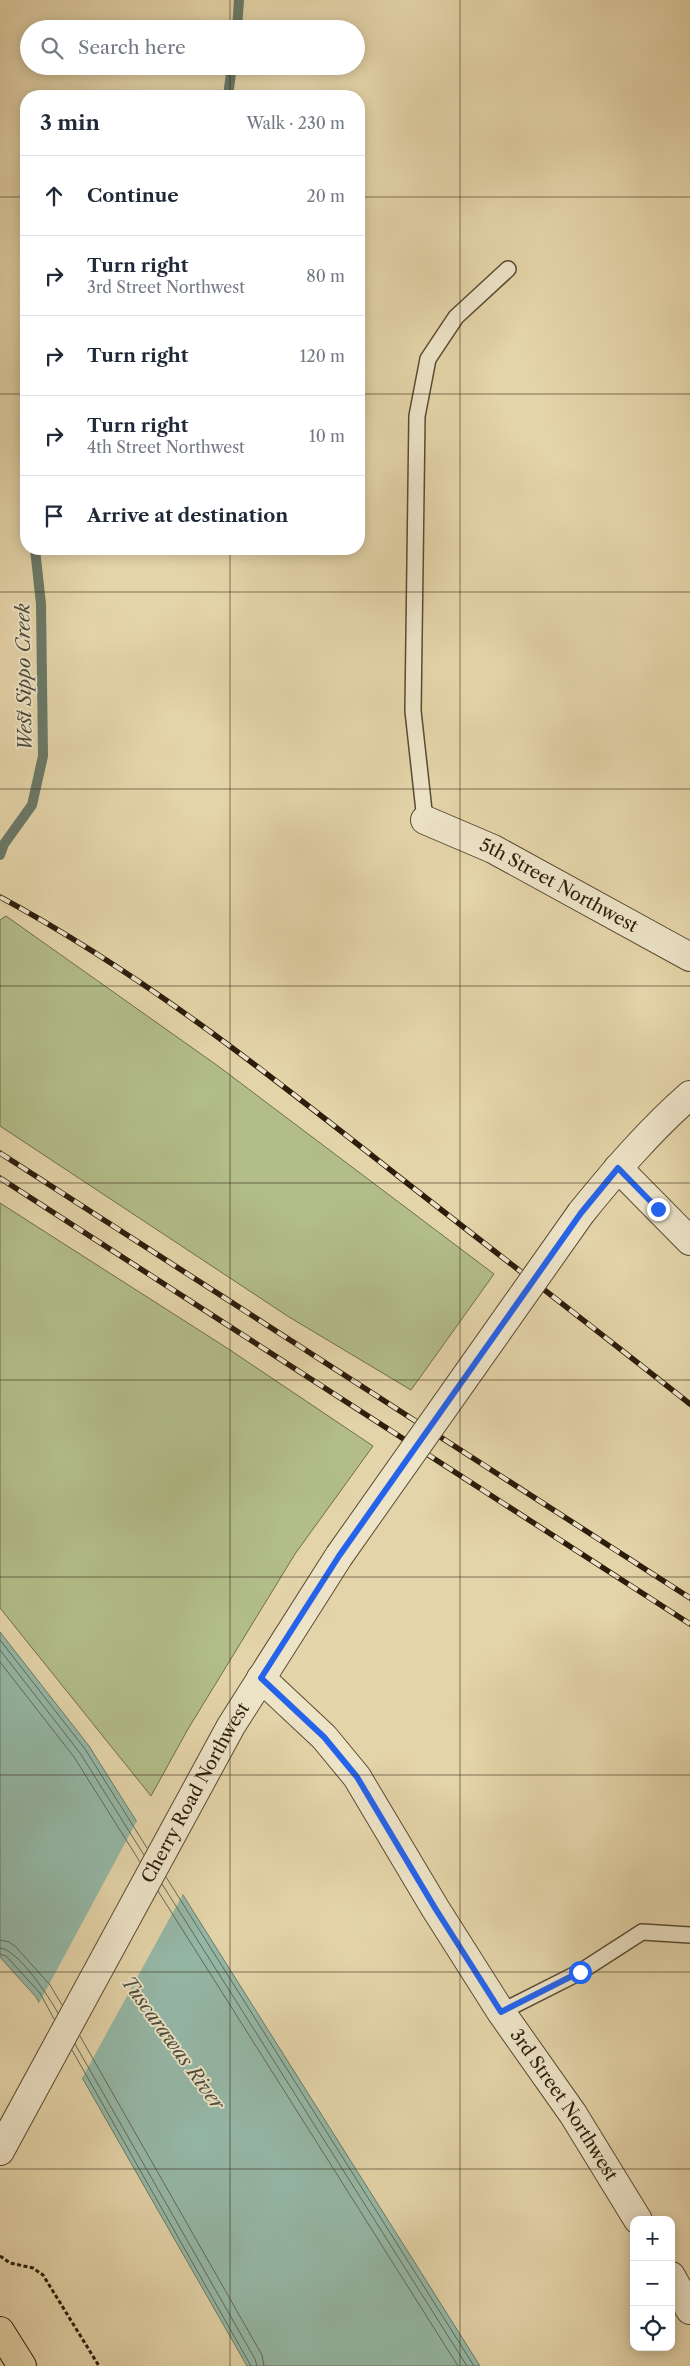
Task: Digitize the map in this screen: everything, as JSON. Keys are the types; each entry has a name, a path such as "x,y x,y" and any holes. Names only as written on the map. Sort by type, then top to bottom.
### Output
{"highway":[{"path":"0,2331 22,2366"}],"street":[{"name":"5th Street Northwest","path":"425,820 493,849 690,957"},
{"name":"Cherry Road Northwest","path":"0,2151 231,1726 339,1556 581,1213 662,1119 690,1095"},
{"path":"618,1168 690,1241"},
{"name":"3rd Street Northwest","path":"261,1678 324,1737 357,1777 435,1908 501,2012 573,2114 636,2216"},
{"path":"675,2283 690,2310"}],"lane":[{"path":"425,820 413,711 417,416 428,359 456,317 508,269"},
{"path":"501,2012 580,1972 642,1932 690,1935"}],"path":[{"path":"0,2256 10,2263 33,2268 43,2275 99,2366"}],"green space":[{"path":"6,916 218,1066 494,1274 411,1390 289,1317 0,1126 0,920"},
{"path":"0,1203 227,1348 373,1446 295,1554 188,1729 151,1796 0,1608"}],"water":[{"name":"Tuscarawas River","path":"0,1632 89,1746 480,2366 247,2366 36,1997 0,1957"}],"pier":[{"path":"138,1819 184,1892 81,2080 38,2005"}],"waterway":[{"name":"West Sippo Creek","path":"238,20 239,0"},
{"name":"West Sippo Creek","path":"229,90 231,75"},
{"name":"West Sippo Creek","path":"0,855 4,844 32,805 43,756 41,604 36,555"}],"railway":[{"path":"0,897 105,959 254,1064 690,1404"},
{"path":"0,1153 690,1598"},
{"path":"0,1178 690,1624"}],"route":[{"path":"580,1972 501,2012 435,1908 357,1777 324,1737 261,1678 339,1556 581,1213 618,1168 658,1209"}]}
